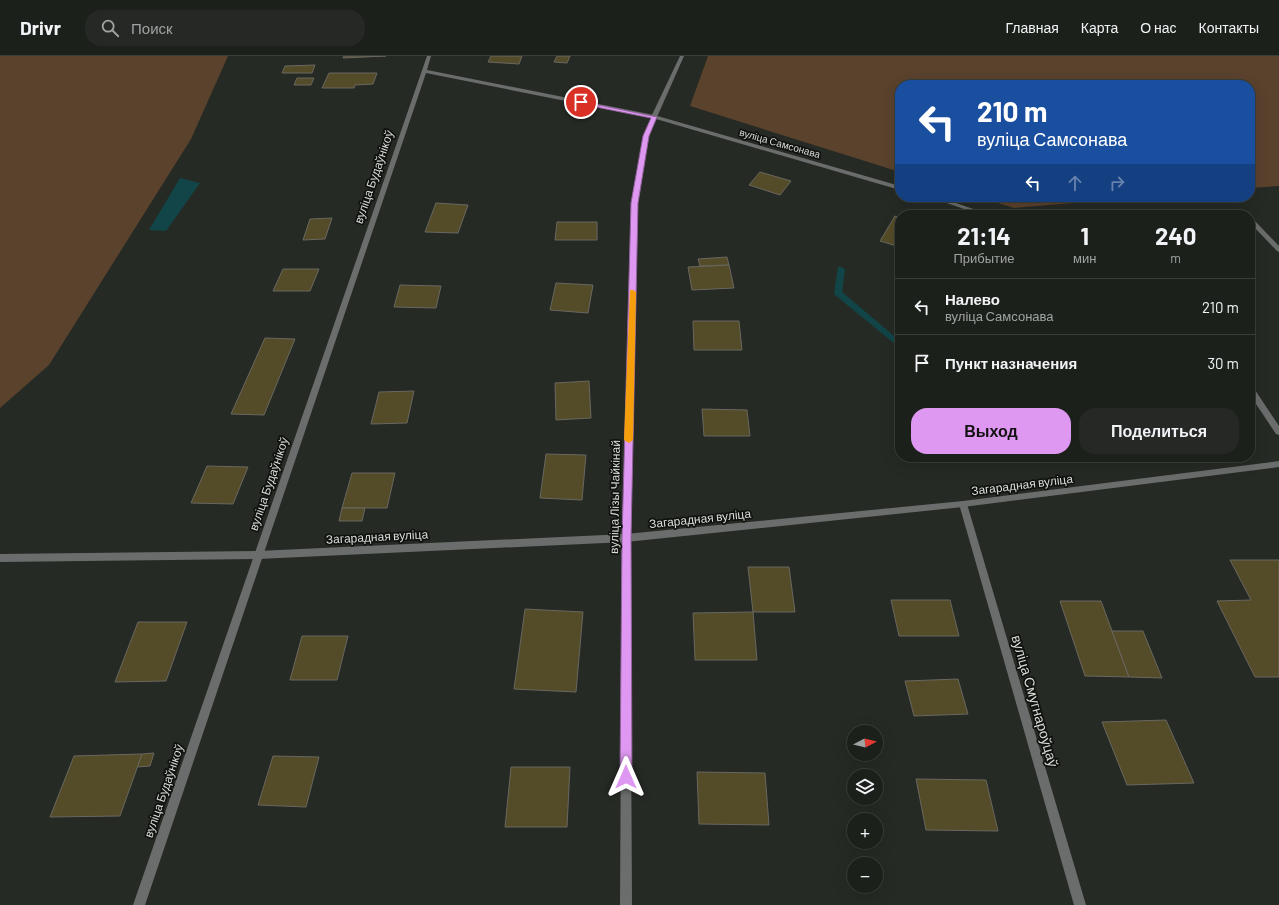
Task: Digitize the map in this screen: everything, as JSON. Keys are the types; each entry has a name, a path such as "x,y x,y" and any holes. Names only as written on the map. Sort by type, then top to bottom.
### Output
{"street":[{"name":"вуліца Будаўнікоў","path":"139,905 429,56"},
{"path":"654,117 682,56"},
{"name":"вуліца Самсонава","path":"424,72 654,117 895,187"},
{"name":"вуліца Лізы Чайкінай","path":"626,905 626,538 635,203 646,136 654,117"},
{"path":"948,202 972,210"},
{"path":"1255,224 1279,250"},
{"path":"1255,396 1279,432"},
{"name":"Загарадная вуліца","path":"0,558 258,555 626,538 963,504 1279,464"},
{"name":"вуліца Смугнароўцаў","path":"963,504 1080,905"}],"shaded area":[{"path":"0,56 228,56 191,139 49,365 0,408"},
{"path":"708,56 1279,56 1279,186 1255,188 1255,80 895,80 895,170 690,106"},
{"path":"995,202 1085,202 1014,208"}],"water":[{"path":"180,178 200,183 166,231 149,230"}],"building":[{"path":"344,56 386,56 343,58"},
{"path":"491,56 522,56 519,64 488,62"},
{"path":"557,56 570,56 567,63 554,62"},
{"path":"315,65 312,73 282,73 285,66"},
{"path":"329,73 377,73 373,84 355,85 354,88 322,88"},
{"path":"297,78 314,78 311,85 294,85"},
{"path":"760,172 791,181 780,195 749,185"},
{"path":"436,203 468,205 458,233 425,232"},
{"path":"895,216 895,246 880,241"},
{"path":"332,218 325,239 303,240 310,219"},
{"path":"557,222 597,222 597,240 555,240"},
{"path":"727,257 729,265 700,266 698,259"},
{"path":"729,265 734,288 692,290 688,267"},
{"path":"283,269 319,269 310,291 273,291"},
{"path":"556,283 593,285 588,313 550,310"},
{"path":"400,285 441,286 436,308 394,307"},
{"path":"693,321 739,321 742,350 694,350"},
{"path":"265,338 295,339 264,415 231,414"},
{"path":"589,381 591,418 556,420 555,383"},
{"path":"414,391 407,423 371,424 379,392"},
{"path":"702,409 747,410 750,436 704,436"},
{"path":"546,454 586,455 582,500 540,498"},
{"path":"207,466 248,467 233,504 191,503"},
{"path":"352,473 395,473 387,508 342,508"},
{"path":"342,508 365,508 362,521 339,521"},
{"path":"1230,560 1279,560 1279,677 1255,677 1217,601 1251,600"},
{"path":"748,567 789,567 795,612 753,612"},
{"path":"891,600 950,600 959,636 899,636"},
{"path":"1060,601 1101,601 1129,677 1085,676"},
{"path":"525,609 583,612 576,692 514,689"},
{"path":"753,612 757,660 695,660 693,613"},
{"path":"138,622 187,622 166,681 115,682"},
{"path":"1112,631 1143,631 1162,678 1129,677"},
{"path":"302,636 348,636 337,680 290,680"},
{"path":"958,679 968,714 914,716 905,681"},
{"path":"1166,720 1194,783 1127,785 1102,722"},
{"path":"154,753 150,766 137,767 142,754"},
{"path":"142,754 120,816 50,817 74,756"},
{"path":"273,756 319,757 306,807 258,805"},
{"path":"511,767 570,767 567,827 505,827"},
{"path":"697,772 765,773 769,825 699,824"},
{"path":"916,779 986,780 998,831 926,830"}],"waterway":[{"path":"841,269 838,293 895,341"}],"slow traffic":[{"path":"629,440 633,292"}],"route":[{"path":"581,102 654,117 646,136 635,203 626,538 626,777"}]}
